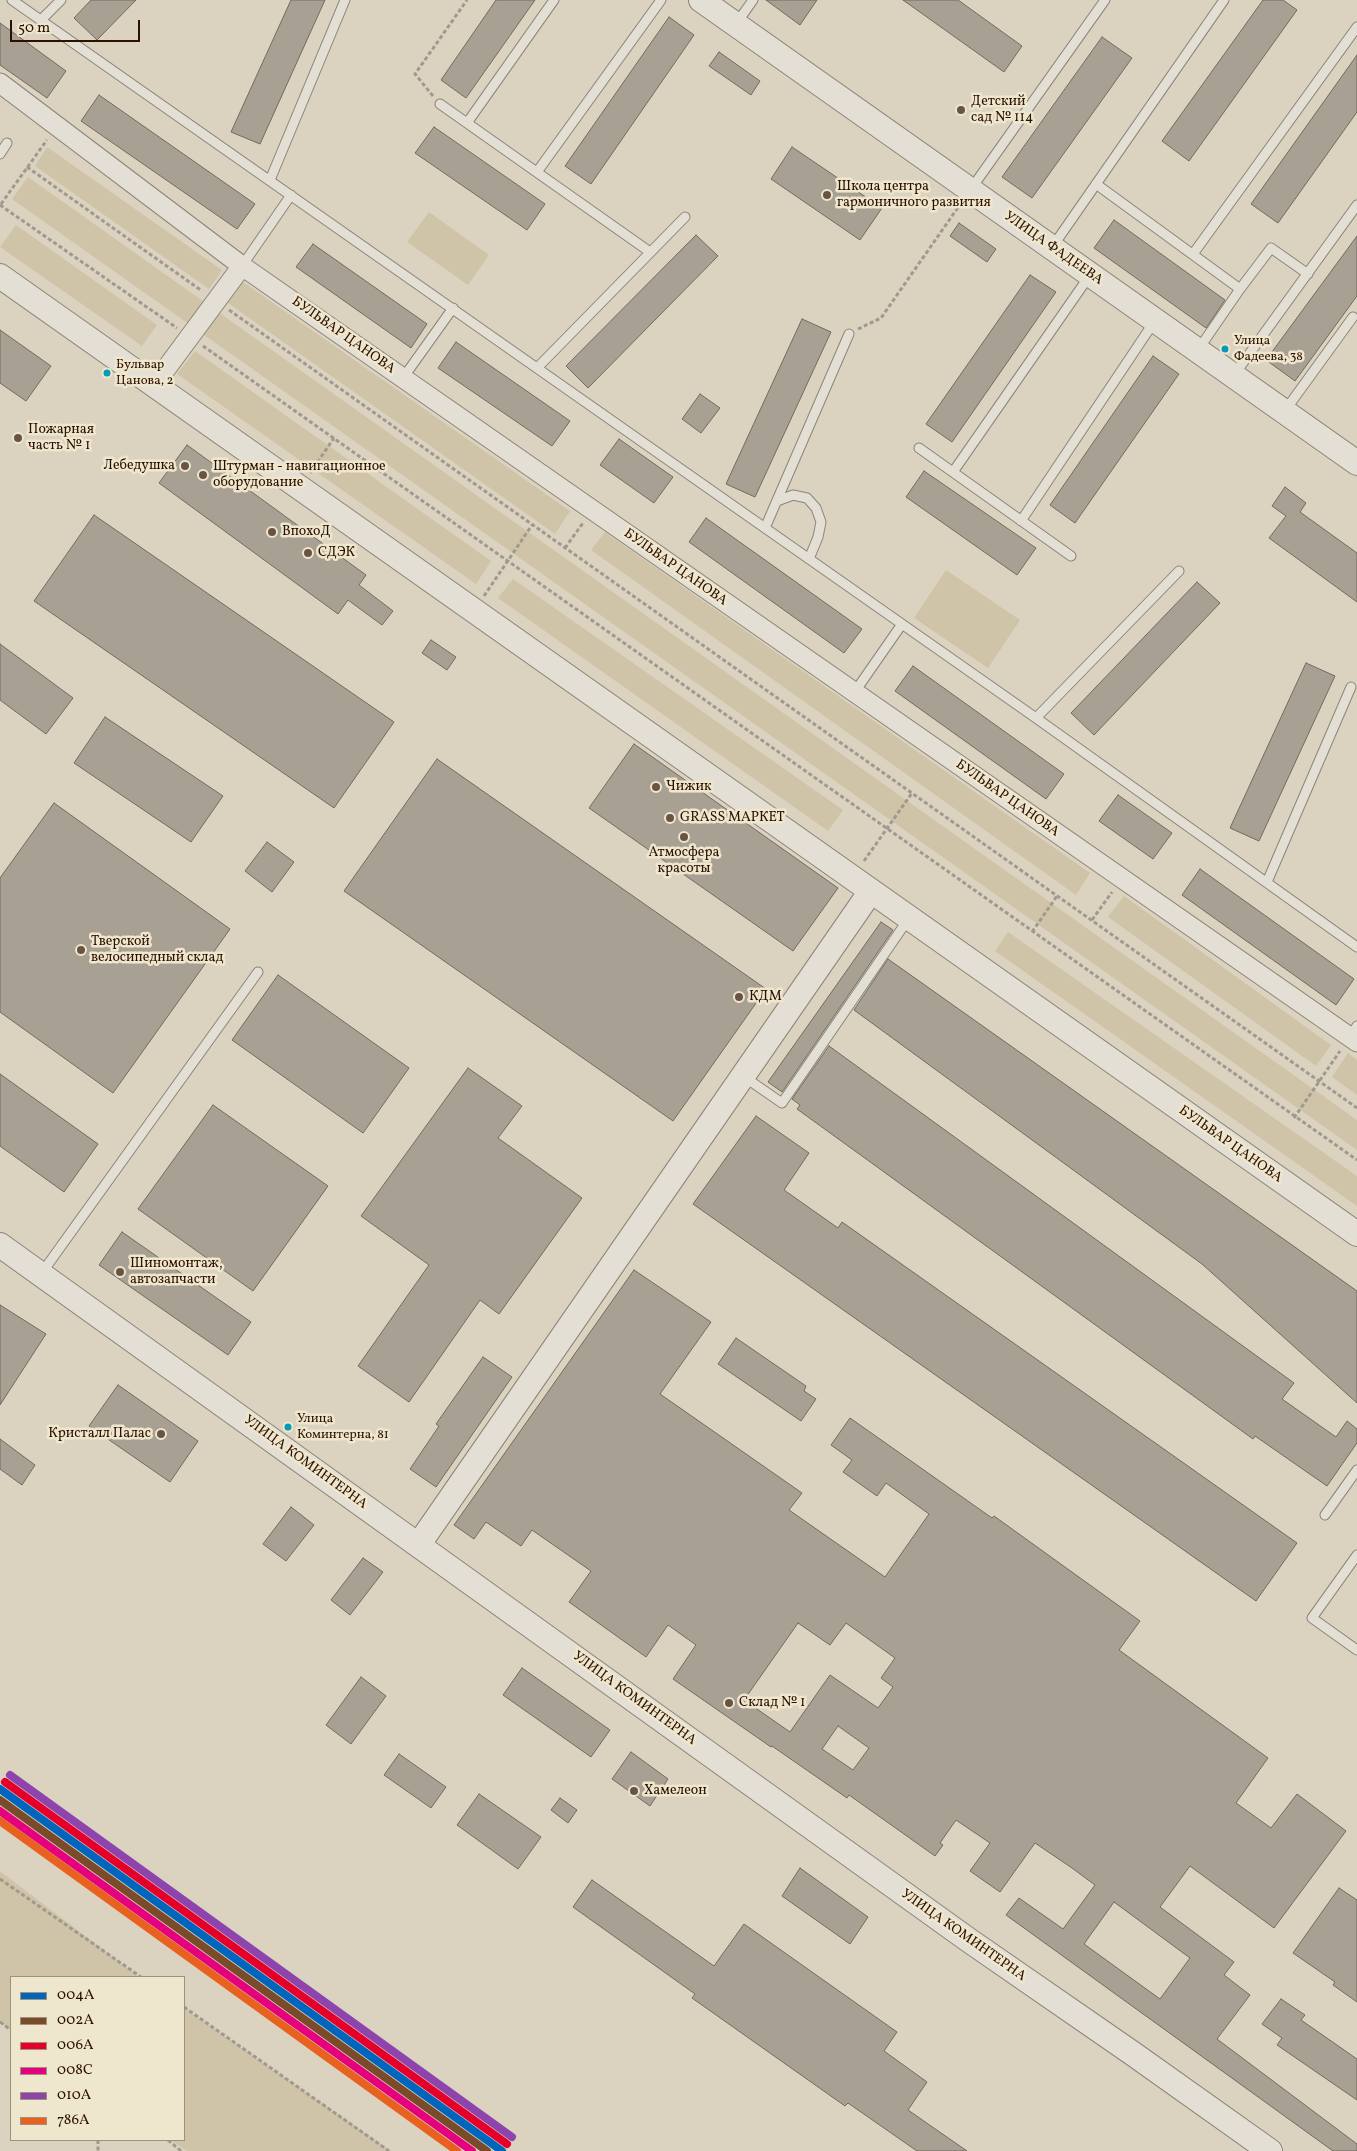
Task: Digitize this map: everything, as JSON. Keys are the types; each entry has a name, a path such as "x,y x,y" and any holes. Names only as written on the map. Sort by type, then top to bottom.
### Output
{"street":[{"name":"УЛИЦА ФАДЕЕВА","path":"701,0 1357,463"},
{"name":"БУЛЬВАР ЦАНОВА","path":"0,83 242,266 854,693 1353,1036"},
{"path":"154,385 242,266"},
{"name":"БУЛЬВАР ЦАНОВА","path":"0,276 1357,1234"},
{"path":"418,1544 871,891"},
{"name":"УЛИЦА КОМИНТЕРНА","path":"0,1245 961,1935 1270,2151"}],"lane":[{"path":"12,0 1036,718 1357,947"},
{"path":"41,20 61,0"},
{"path":"270,180 346,0"},
{"path":"467,123 554,0"},
{"path":"536,172 660,0"},
{"path":"735,25 753,0"},
{"path":"970,190 1105,0"},
{"path":"1052,248 1224,0"},
{"path":"1193,254 1357,27"},
{"path":"440,104 650,252"},
{"path":"0,154 7,143"},
{"path":"1096,184 1240,289"},
{"path":"242,266 292,195"},
{"path":"1234,376 1357,205"},
{"path":"537,368 685,217"},
{"path":"1197,350 1270,248 1308,274"},
{"path":"953,472 1090,275"},
{"path":"403,378 453,308"},
{"path":"1284,412 1353,317"},
{"path":"1021,521 1155,321"},
{"path":"765,528 849,334"},
{"path":"919,448 1071,556"},
{"path":"777,500 793,495 807,498 816,508 821,522 818,537 809,559"},
{"path":"1036,718 1179,571"},
{"path":"854,693 902,624"},
{"path":"1267,882 1352,687"},
{"path":"743,1076 782,1103 910,918"},
{"path":"40,1274 258,972"},
{"path":"1325,1515 1357,1470"},
{"path":"1357,1555 1312,1618 1357,1650"}],"path":[{"path":"440,104 415,74 467,0"},
{"path":"47,139 1,205 1357,1160"},
{"path":"27,167 1357,1108"},
{"path":"849,334 881,318 970,190"},
{"path":"299,488 334,438"},
{"path":"565,548 592,510"},
{"path":"474,611 532,524"},
{"path":"861,866 912,793"},
{"path":"1092,920 1122,878"},
{"path":"1032,932 1057,896"},
{"path":"1295,1117 1353,1036"},
{"path":"0,1879 140,1976"},
{"path":"185,2008 389,2151"},
{"path":"169,2141 181,2151"}],"shaded area":[{"path":"47,147 222,270 209,289 35,166"},
{"path":"28,177 1357,1120 1357,1150 12,199"},
{"path":"429,212 489,255 468,285 407,242"},
{"path":"16,225 157,325 142,346 0,247"},
{"path":"243,282 570,511 555,534 228,303"},
{"path":"195,351 491,561 476,584 177,374"},
{"path":"605,532 1090,873 1076,895 591,550"},
{"path":"946,570 1020,620 988,668 914,618"},
{"path":"513,579 843,810 828,831 498,598"},
{"path":"1124,896 1331,1045 1316,1066 1108,917"},
{"path":"1008,932 1357,1176 1357,1206 995,951"},
{"path":"1348,1053 1357,1060 1357,1095 1332,1077"},
{"path":"0,1871 138,1976 10,1976 10,2029 0,2023"},
{"path":"185,2009 391,2151 187,2151 172,2141 185,2141"}],"building":[{"path":"91,0 136,0 97,40 74,18"},
{"path":"291,0 325,0 260,144 231,132"},
{"path":"496,0 535,0 466,98 441,80"},
{"path":"766,0 817,0 800,25"},
{"path":"903,0 958,0 1022,46 1004,72"},
{"path":"1263,0 1283,0 1297,10 1189,161 1162,141"},
{"path":"669,17 694,35 591,184 565,166"},
{"path":"0,23 66,71 47,98 0,65"},
{"path":"1102,37 1132,58 1032,198 1002,177"},
{"path":"719,52 760,81 751,95 709,66"},
{"path":"1357,55 1357,112 1278,223 1251,204"},
{"path":"99,95 255,204 237,229 81,121"},
{"path":"434,127 545,204 527,230 415,153"},
{"path":"792,147 882,208 860,240 771,179"},
{"path":"1114,220 1225,300 1206,328 1094,248"},
{"path":"959,223 996,249 987,262 950,236"},
{"path":"696,235 718,256 588,388 566,366"},
{"path":"1357,236 1357,296 1295,381 1266,360"},
{"path":"313,244 427,324 411,348 296,267"},
{"path":"1030,275 1056,292 952,442 926,424"},
{"path":"802,319 831,332 755,497 726,484"},
{"path":"0,330 51,366 26,401 0,383"},
{"path":"456,342 570,421 552,446 438,368"},
{"path":"1153,356 1179,374 1075,523 1050,505"},
{"path":"700,394 720,408 701,433 682,419"},
{"path":"619,439 673,477 654,503 600,465"},
{"path":"187,445 366,575 359,585 393,611 382,625 348,600 338,614 159,483"},
{"path":"924,471 1036,548 1017,575 906,497"},
{"path":"1285,487 1306,503 1300,512 1357,553 1357,602 1269,538 1286,516 1272,506"},
{"path":"94,515 394,722 334,808 34,601"},
{"path":"706,518 862,629 844,653 689,542"},
{"path":"1197,582 1220,603 1094,735 1071,713"},
{"path":"431,640 456,657 447,670 422,653"},
{"path":"0,644 73,698 46,734 0,700"},
{"path":"1306,663 1335,676 1259,841 1230,828"},
{"path":"913,666 1064,774 1046,799 895,691"},
{"path":"105,717 223,796 191,842 74,763"},
{"path":"634,744 838,888 793,951 589,808"},
{"path":"437,759 766,989 673,1121 344,891"},
{"path":"1118,795 1172,833 1153,859 1099,821"},
{"path":"54,803 230,929 113,1093 0,1012 0,878"},
{"path":"267,842 294,862 272,892 245,871"},
{"path":"1200,869 1354,979 1336,1005 1182,895"},
{"path":"881,922 893,930 782,1092 768,1082"},
{"path":"888,959 1357,1291 1357,1403 1202,1264 854,1010"},
{"path":"278,975 409,1068 363,1133 232,1040"},
{"path":"829,1046 1294,1383 1282,1399 1336,1437 1347,1421 1357,1429 1357,1443 1327,1486 1255,1436 1253,1439 797,1109 800,1105 792,1099"},
{"path":"468,1068 522,1106 498,1138 582,1198 499,1314 480,1300 409,1402 358,1366 429,1265 361,1216"},
{"path":"0,1074 98,1144 64,1192 0,1146"},
{"path":"213,1105 328,1186 253,1291 138,1209"},
{"path":"756,1116 809,1153 784,1190 838,1228 842,1222 1297,1543 1256,1601 693,1204"},
{"path":"122,1232 251,1322 228,1355 99,1265"},
{"path":"634,1270 711,1322 660,1394 802,1493 789,1510 885,1577 929,1514 886,1483 877,1496 843,1472 852,1460 831,1445 850,1418 992,1518 994,1516 1140,1621 1119,1650 1268,1758 1236,1803 1271,1828 1297,1794 1346,1831 1274,1928 1190,1866 1160,1907 1234,1962 1224,1975 1250,1995 1217,2039 1357,2144 1357,2151 1333,2151 1006,1915 1019,1898 1063,1929 1095,1885 1072,1868 1035,1843 1000,1892 970,1871 990,1843 956,1820 940,1843 943,1845 935,1856 849,1795 847,1798 673,1679 696,1645 668,1625 646,1657 569,1602 591,1571 532,1530 521,1546 486,1522 474,1539 454,1525","holes":["798,1623 830,1645 846,1623 895,1658 881,1678 893,1687 878,1708 830,1675 790,1732 744,1700","838,1726 869,1748 853,1770 822,1749","1114,1902 1190,1958 1160,1999 1084,1944"]},
{"path":"0,1305 46,1334 0,1405"},
{"path":"736,1338 806,1386 804,1391 816,1399 801,1421 718,1364"},
{"path":"483,1357 512,1377 436,1487 410,1469 439,1426 436,1424"},
{"path":"118,1385 198,1441 170,1482 89,1426"},
{"path":"0,1439 35,1465 22,1485 0,1469"},
{"path":"291,1507 314,1525 286,1561 263,1544"},
{"path":"363,1558 383,1572 350,1615 331,1600"},
{"path":"522,1668 610,1730 591,1757 503,1695"},
{"path":"361,1677 386,1696 351,1744 326,1725"},
{"path":"631,1752 668,1779 650,1806 612,1779"},
{"path":"399,1754 446,1787 431,1808 384,1775"},
{"path":"479,1794 541,1837 518,1869 457,1825"},
{"path":"560,1798 577,1810 568,1823 551,1810"},
{"path":"800,1868 868,1917 850,1944 782,1896"},
{"path":"592,1880 714,1966 744,1924 897,2032 884,2051 927,2082 908,2110 967,2151 917,2151 848,2103 845,2106 692,1998 695,1994 573,1907"},
{"path":"1339,1888 1357,1900 1357,2002 1333,1985 1335,1982 1293,1953"},
{"path":"1281,1999 1305,2015 1301,2020 1357,2059 1357,2100 1277,2045 1282,2038 1262,2024"}],"transit line":[{"name":"010А","path":"10,1775 512,2137"},
{"name":"006А","path":"5,1782 507,2144"},
{"name":"004А","path":"0,1789 502,2151"},
{"name":"002А","path":"0,1800 487,2151"},
{"name":"008С","path":"0,1811 472,2151"},
{"name":"786А","path":"0,1821 457,2151"}],"place":[{"name":"Детский сад № 114","path":"961,110"},
{"name":"Школа центра гармоничного развития","path":"827,195"},
{"name":"Улица Фадеева, 38","path":"1225,349"},
{"name":"Бульвар Цанова, 2","path":"107,373"},
{"name":"Пожарная часть № 1","path":"18,438"},
{"name":"Лебедушка","path":"185,466"},
{"name":"Штурман - навигационное оборудование","path":"203,475"},
{"name":"ВпохоД","path":"272,532"},
{"name":"СДЭК","path":"308,553"},
{"name":"Чижик","path":"656,787"},
{"name":"GRASS МАРКЕТ","path":"670,818"},
{"name":"Атмосфера красоты","path":"684,837"},
{"name":"Тверской велосипедный склад","path":"81,950"},
{"name":"КДМ","path":"739,997"},
{"name":"Шиномонтаж, автозапчасти","path":"120,1272"},
{"name":"Улица Коминтерна, 81","path":"288,1427"},
{"name":"Кристалл Палас","path":"161,1434"},
{"name":"Склад № 1","path":"729,1703"},
{"name":"Хамелеон","path":"634,1791"}]}
